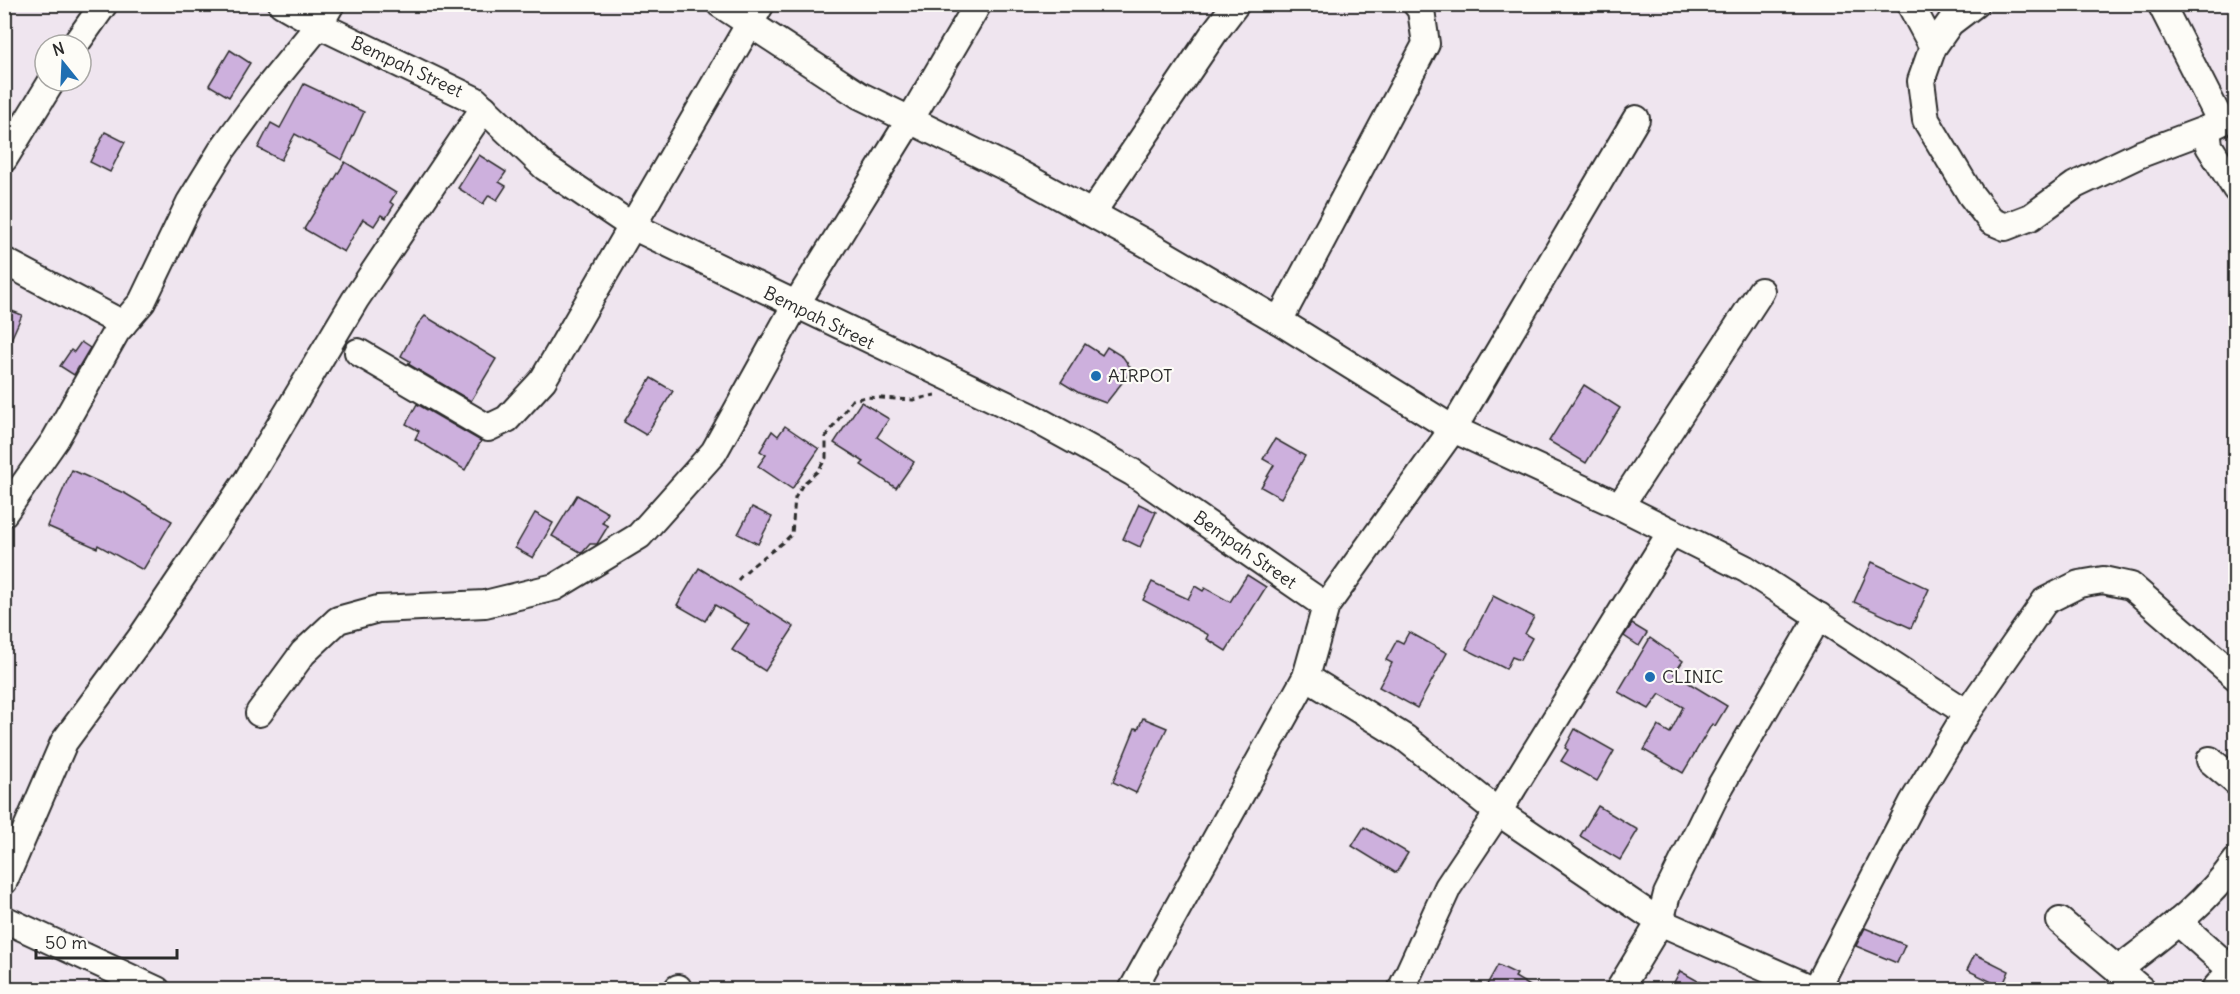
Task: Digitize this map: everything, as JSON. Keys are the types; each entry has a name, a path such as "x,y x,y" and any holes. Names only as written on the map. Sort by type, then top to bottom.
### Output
{"street":[{"path":"83,33 104,4"},
{"name":"Bempah Street","path":"282,4 325,15 475,100 545,167 632,226 795,306 1028,415 1132,472 1326,606"},
{"path":"720,4 756,14 858,95 1018,173 1092,213 1279,321 1453,429 1620,506 1746,569 1967,713"},
{"path":"259,713 303,653 338,620 378,609 484,604 555,587 639,536 714,452 795,306 910,120 978,4"},
{"path":"1092,213 1236,4"},
{"path":"1279,321 1426,44 1420,10 1416,4"},
{"path":"1910,4 1933,47"},
{"path":"1975,4 1950,23 1933,47 1921,81 1926,120 1971,195 1991,221 2005,226 2031,217 2085,180 2159,146 2221,122"},
{"path":"2161,4 2221,122"},
{"path":"358,352 488,429 507,419 543,380 756,14"},
{"path":"4,513 55,440 123,324 142,302 190,202 222,150 325,15"},
{"path":"4,159 45,93"},
{"path":"4,881 64,742 140,639 248,479 355,300 484,108"},
{"path":"1132,990 1306,677 1326,606 1453,429 1636,119"},
{"path":"2221,122 2209,146 2235,189"},
{"path":"4,261 123,324"},
{"path":"1620,506 1761,291"},
{"path":"1401,990 1448,887 1498,812 1671,532"},
{"path":"1306,677 1405,738 1498,812 1660,922 1815,990 1912,802 1967,713 2045,601 2079,584 2103,580 2131,586 2235,677"},
{"path":"1619,990 1660,922 1667,894 1717,792 1819,616"},
{"path":"2210,760 2235,782"},
{"path":"2118,970 2178,922 2232,872"},
{"path":"4,919 158,990"},
{"path":"2060,921 2142,990"},
{"path":"2178,922 2234,970 2214,990"}],"path":[{"path":"738,580 748,568 776,550 792,534 795,498 803,484 818,471 826,458 826,437 852,400 866,397 913,400 944,392"}],"building":[{"path":"230,50 250,63 229,97 209,85"},
{"path":"304,84 364,112 342,160 295,134 281,160 258,148 271,123 280,128"},
{"path":"105,132 125,142 110,172 90,162"},
{"path":"479,155 506,172 499,182 506,186 497,200 489,195 483,204 458,188"},
{"path":"345,162 396,193 390,202 394,205 386,218 381,215 374,226 363,219 344,252 304,229"},
{"path":"4,308 22,315 4,355"},
{"path":"425,316 496,359 471,401 408,364 410,361 401,356 418,324"},
{"path":"81,342 90,348 74,375 60,366 71,350 74,352"},
{"name":"AIRPOT","path":"1085,344 1102,355 1107,347 1123,357 1132,370 1106,403 1079,393 1061,382"},
{"path":"651,378 673,391 646,435 624,422"},
{"path":"1584,385 1620,408 1586,463 1549,441"},
{"path":"861,402 889,419 877,437 914,462 896,488 861,465 864,462 834,443"},
{"path":"417,404 481,441 465,470 415,439 419,431 406,424"},
{"path":"785,426 819,449 792,489 758,466 766,455 760,451 772,431 778,436"},
{"path":"1275,439 1305,456 1281,498 1261,487 1274,465 1263,459"},
{"path":"72,470 126,494 172,521 143,570 98,545 97,548 47,526"},
{"path":"577,495 608,513 602,523 608,526 597,544 590,544 582,553 552,536"},
{"path":"1139,504 1156,512 1140,547 1123,539"},
{"path":"752,507 772,517 758,544 738,534"},
{"path":"535,513 553,523 533,558 515,548"},
{"path":"1872,562 1929,589 1911,628 1854,602"},
{"path":"699,568 794,627 765,671 732,650 749,625 715,605 705,621 677,605"},
{"path":"1247,575 1266,587 1226,651 1207,639 1209,635 1143,600 1152,582 1188,599 1195,586 1203,591 1205,588 1230,602"},
{"path":"1493,596 1534,617 1525,634 1532,638 1520,660 1512,657 1506,669 1466,649"},
{"path":"1632,624 1647,633 1639,646 1624,636"},
{"path":"1409,632 1447,653 1417,708 1379,687 1392,663 1386,660 1397,640 1403,643"},
{"path":"1650,638 1683,661 1674,674 1727,706 1715,726 1712,724 1683,773 1644,750 1658,726 1670,733 1683,707 1660,694 1649,709 1618,692"},
{"path":"1143,718 1167,728 1136,793 1113,782 1135,728 1138,729"},
{"path":"1575,729 1614,751 1597,781 1561,761 1568,750 1565,748"},
{"path":"1598,806 1638,830 1620,860 1580,836"},
{"path":"1364,827 1408,853 1396,873 1352,846"},
{"path":"1865,928 1905,945 1897,963 1856,946"},
{"path":"1975,954 2009,971 2002,987 1967,970"},
{"path":"1498,965 1517,974 1515,977 1537,990 1484,990"},
{"path":"1680,971 1714,990 1670,990"}],"place":[{"name":"AIRPOT","path":"1096,376"},
{"name":"CLINIC","path":"1650,677"}]}
